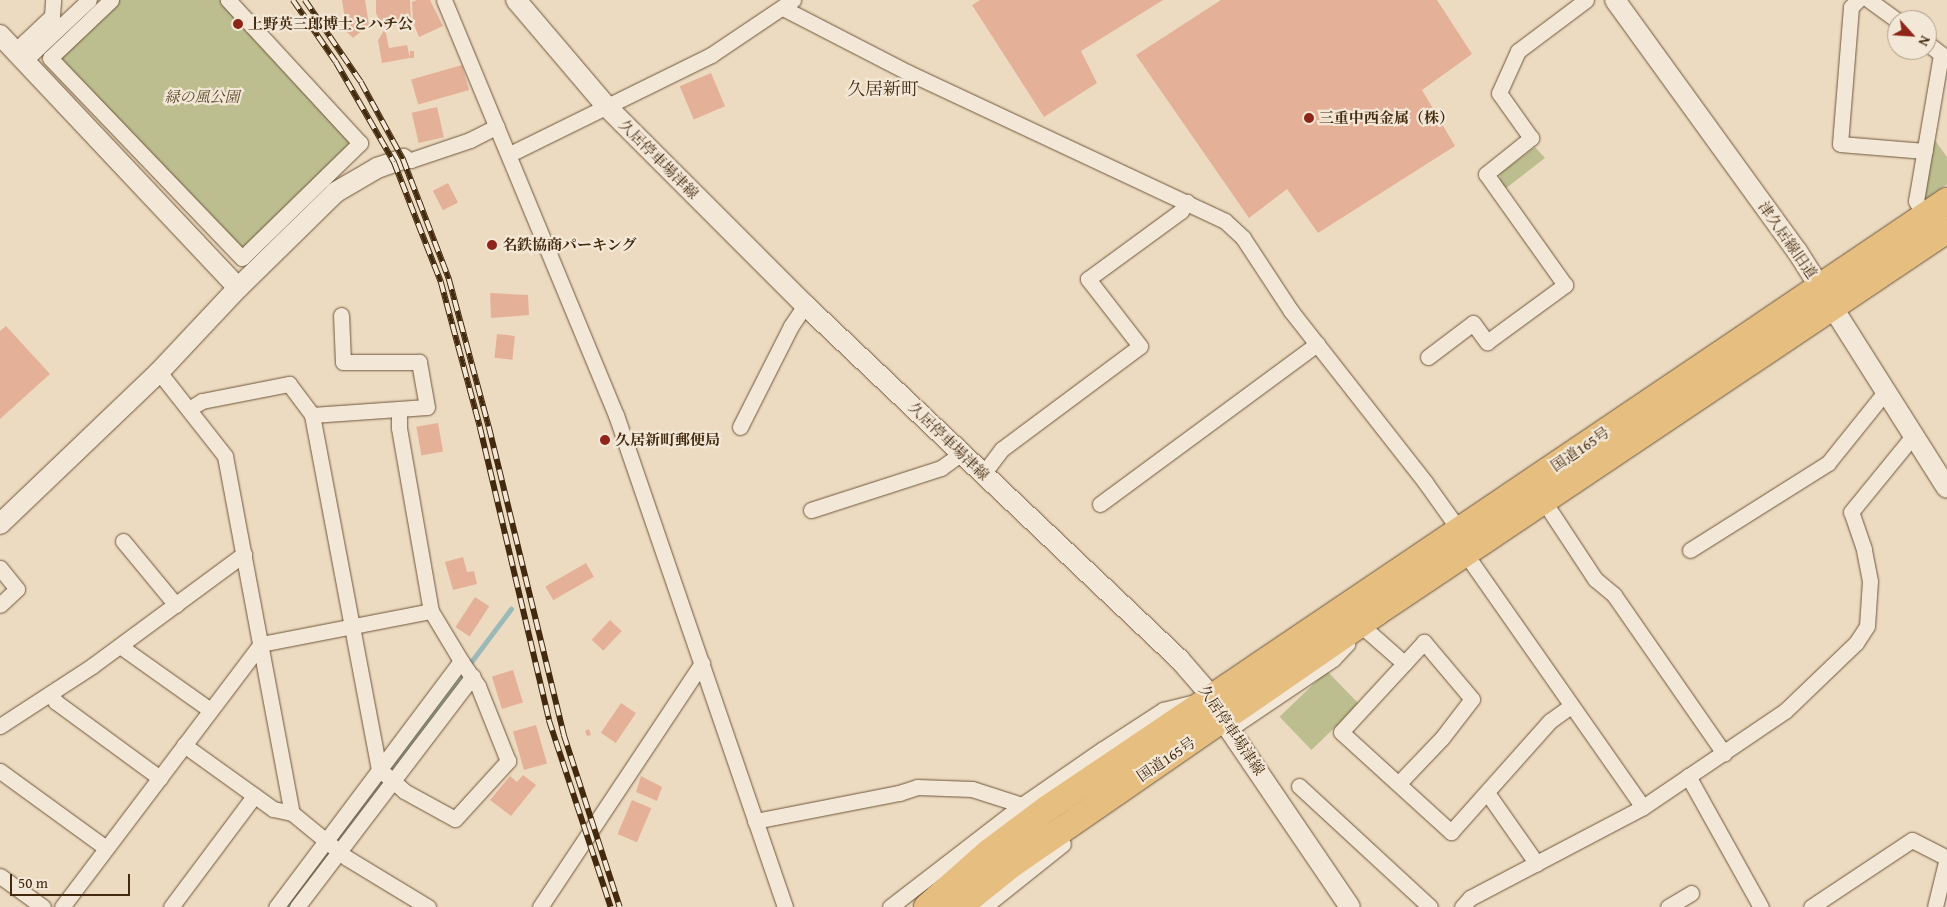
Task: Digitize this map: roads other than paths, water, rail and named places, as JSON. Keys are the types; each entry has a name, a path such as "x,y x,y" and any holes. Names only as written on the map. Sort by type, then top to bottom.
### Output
{"highway":[{"name":"国道165号","path":"959,907 1011,865 1227,724 1370,620 1462,542 1543,500 1826,296 1924,216 1947,201"},
{"name":"国道165号","path":"928,905 988,853 1048,808 1212,697 1462,542 1826,296 1947,230"}],"street":[{"path":"20,56 52,16 53,0"},
{"path":"20,56 89,0"},
{"path":"111,0 50,58 242,258 360,143 228,0"},
{"path":"444,0 510,154 616,415 785,907"},
{"name":"久居停車場津線","path":"516,0 607,107 805,305 1180,660 1212,697 1227,724 1350,907"},
{"path":"1428,357 1473,324 1487,342 1565,285 1486,174 1530,138 1499,93 1518,51 1586,0"},
{"name":"津久居線旧道","path":"1615,0 1826,296 1947,488"},
{"path":"1858,0 1851,7 1840,144 1925,151"},
{"path":"1869,0 1887,12"},
{"path":"510,154 711,55 788,4 907,72 1225,221 1244,238 1317,344 1425,482 1462,542 1572,706 1643,807"},
{"path":"0,35 238,288"},
{"path":"1924,216 1916,201 1941,54 1937,51"},
{"path":"0,524 159,372 238,288 336,192 377,168 403,159 411,160 470,140 497,126"},
{"path":"983,474 1002,448 1140,346 1088,279 1181,211 1187,202"},
{"path":"740,427 791,326 805,305"},
{"path":"312,416 427,407 419,362 343,362 341,315"},
{"path":"1100,504 1317,344"},
{"path":"159,372 226,456 292,813"},
{"path":"189,409 202,401 289,384 312,416 351,626 386,775 455,819 508,761 467,668 431,612 399,428 399,409"},
{"path":"1690,550 1828,463 1885,392"},
{"path":"1462,907 1470,898 1643,807 1724,753 1784,711 1862,634 1867,626 1870,580 1864,549 1851,512 1913,436"},
{"path":"811,510 941,468 962,453"},
{"path":"1543,500 1595,579 1614,595 1724,753"},
{"path":"123,540 176,604"},
{"path":"0,726 120,646 244,554"},
{"path":"0,568 17,589 0,605"},
{"path":"62,907 261,644 431,612"},
{"path":"1370,620 1404,663"},
{"path":"1399,783 1442,738 1472,699 1424,642 1341,732 1451,832 1488,794 1550,721 1572,706"},
{"path":"120,646 210,710"},
{"path":"540,907 702,663"},
{"path":"276,907 332,847 467,668"},
{"path":"50,694 56,702 160,778"},
{"name":"国道165号","path":"890,907 1022,805 1163,710 1212,697"},
{"name":"国道165号","path":"984,907 1053,851 1227,724"},
{"path":"184,744 254,796 273,808 292,813 332,847 426,907"},
{"path":"0,771 106,848"},
{"path":"1688,776 1761,907"},
{"path":"1299,786 1430,907"},
{"path":"755,821 899,793 917,787 972,789 1022,805"},
{"path":"1488,794 1537,864"},
{"path":"172,907 254,796"},
{"path":"1811,907 1912,840 1947,858 1935,907"},
{"path":"298,907 332,847"},
{"path":"0,876 43,907"},
{"path":"1668,907 1691,893"}],"waterway":[{"path":"287,907 511,609"}],"railway":[{"path":"293,0 336,62 394,162 441,282 480,427 549,720 611,907"},
{"path":"305,0 361,82 403,159 449,279 489,427 564,735 620,907"}],"place":[{"name":"上野英三郎博士とハチ公","path":"238,24"},
{"name":"三重中西金属（株）","path":"1309,118"},
{"name":"名鉄協商パーキング","path":"492,245"},
{"name":"久居新町郵便局","path":"605,440"}],"district":[{"name":"久居新町","path":"883,89"}],"park label":[{"name":"緑の風公園","path":"202,97"}]}
